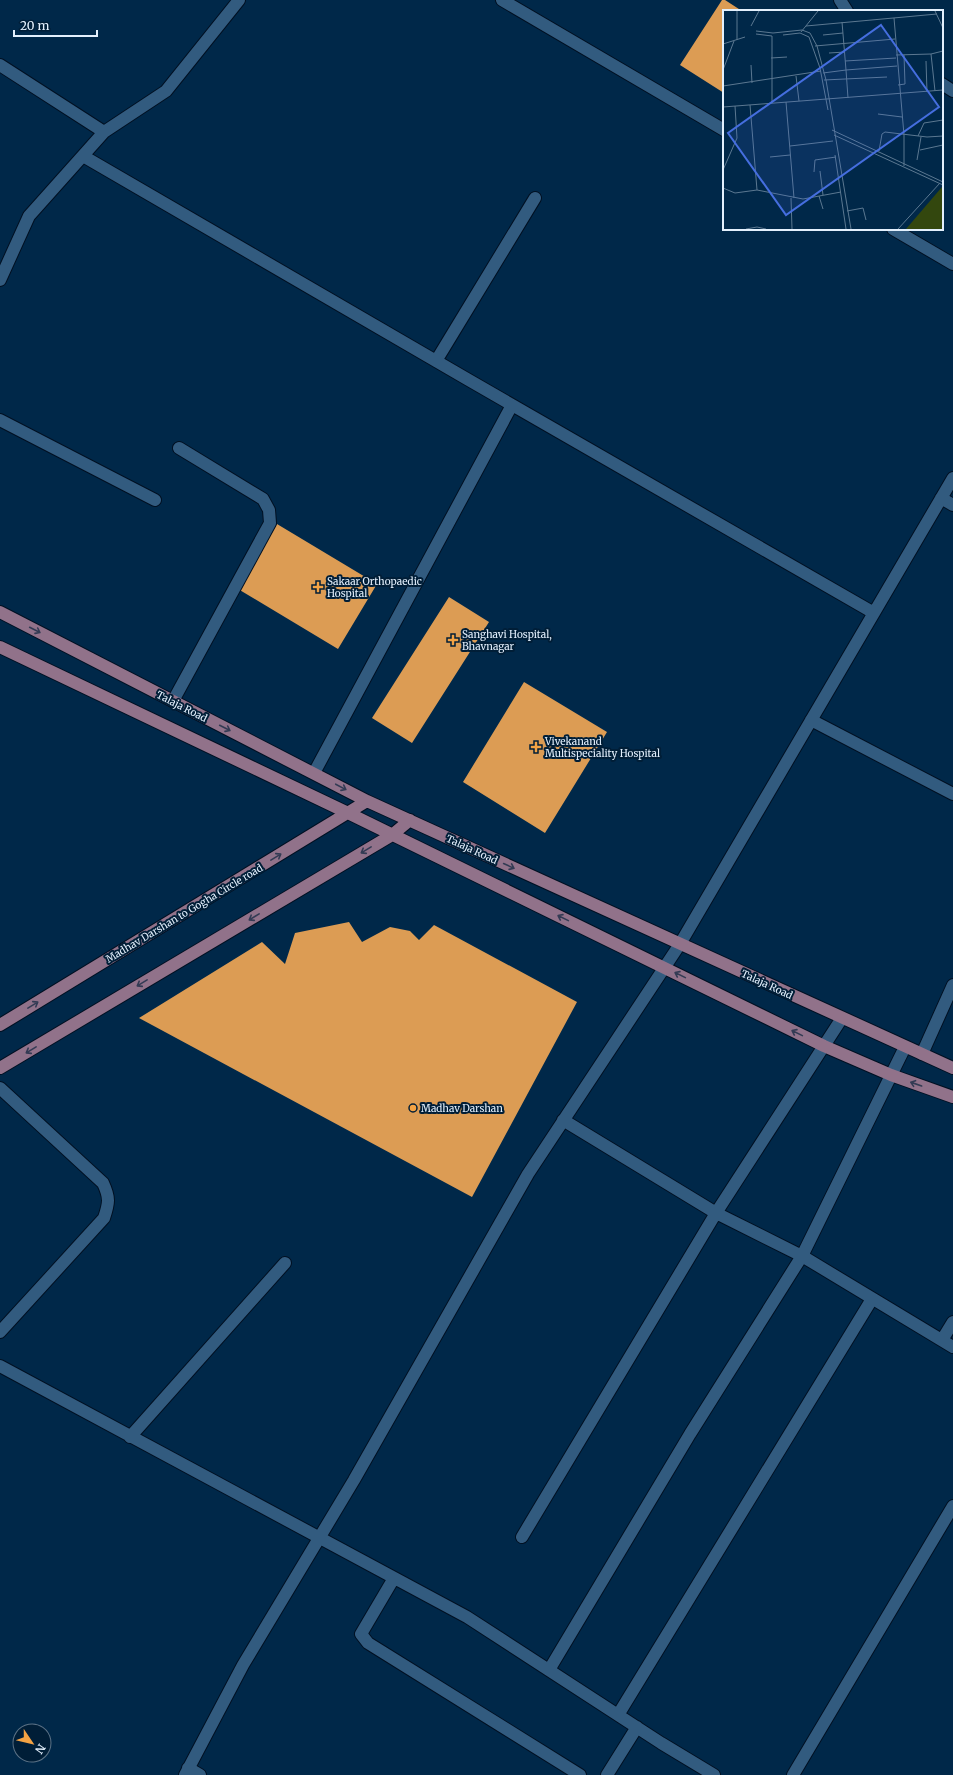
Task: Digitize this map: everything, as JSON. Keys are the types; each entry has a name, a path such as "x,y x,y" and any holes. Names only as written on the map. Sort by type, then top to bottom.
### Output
{"main road":[{"name":"Talaja Road","path":"0,612 367,801 953,1068"},
{"path":"0,647 348,813 824,1046 891,1076 953,1097"},
{"name":"Madhav Darshan to Gogha Circle road","path":"0,1025 367,801"},
{"path":"0,1068 392,835 410,820"}],"street":[{"path":"0,280 29,216 104,132 166,91 239,0"},
{"path":"502,0 723,129"},
{"path":"840,0 846,10"},
{"path":"0,65 104,132"},
{"path":"943,85 953,91"},
{"path":"83,156 874,613"},
{"path":"436,361 536,198"},
{"path":"895,230 953,264"},
{"path":"314,774 512,405"},
{"path":"0,420 155,500"},
{"path":"173,701 270,523 269,510 263,499 179,448"},
{"path":"200,1775 187,1771 243,1665 354,1480 528,1174 680,944 953,478"},
{"path":"941,498 953,505"},
{"path":"811,720 953,794"},
{"path":"922,1054 953,985"},
{"path":"522,1537 716,1213 842,1018"},
{"path":"549,1670 690,1434 802,1256 905,1047"},
{"path":"0,1088 103,1183 109,1194 108,1205 104,1218 0,1332"},
{"path":"563,1120 716,1213 802,1256 953,1347"},
{"path":"130,1437 285,1263"},
{"path":"618,1715 872,1298"},
{"path":"942,1340 953,1322"},
{"path":"0,1366 467,1618 714,1775"},
{"path":"793,1775 953,1506"},
{"path":"394,1578 361,1634 368,1643 580,1775"},
{"path":"607,1775 637,1727"}],"building":[{"path":"722,0 725,0 740,10 723,10 723,92 680,65"},
{"path":"277,524 377,584 338,649 238,589"},
{"path":"449,597 489,622 412,743 372,718"},
{"path":"524,682 607,732 545,833 463,782"},
{"name":"Madhav Darshan","path":"349,922 362,942 390,927 410,931 419,940 434,925 577,1002 472,1197 139,1018 262,942 285,964 295,933"}],"place":[{"name":"Sakaar Orthopaedic Hospital","path":"318,587"},
{"name":"Sanghavi Hospital, Bhavnagar","path":"453,640"},
{"name":"Vivekanand Multispeciality Hospital","path":"536,747"},
{"name":"Madhav Darshan","path":"413,1108"}]}
